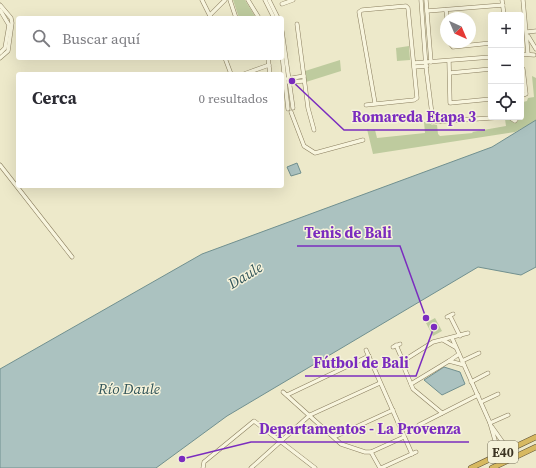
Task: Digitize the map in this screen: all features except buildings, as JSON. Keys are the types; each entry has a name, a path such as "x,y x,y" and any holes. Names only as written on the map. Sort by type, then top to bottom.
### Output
{"highway":[{"name":"E40","path":"471,468 536,437"},
{"name":"E40","path":"492,468 536,447"}],"street":[{"path":"202,0 210,16 225,0"},
{"path":"230,0 235,16"},
{"path":"249,0 258,16"},
{"path":"265,0 273,16"},
{"path":"269,0 277,16"},
{"path":"282,4 293,0"},
{"path":"421,0 426,65 434,123 488,118"},
{"path":"426,0 431,62"},
{"path":"524,0 527,34 534,53"},
{"path":"427,12 502,2 504,12"},
{"path":"0,4 11,18 12,23 8,51 0,58"},
{"path":"366,105 416,99 414,65 407,6 360,11 374,103"},
{"path":"0,10 9,24 5,48 0,53"},
{"path":"297,24 308,108 314,130"},
{"path":"527,34 536,31"},
{"path":"527,34 534,53"},
{"path":"476,45 488,43"},
{"path":"284,51 290,110 304,146 315,154 363,140"},
{"path":"524,54 534,53"},
{"path":"414,65 426,65 431,62 488,57"},
{"path":"226,60 230,72"},
{"path":"268,60 270,72"},
{"path":"283,60 287,81"},
{"path":"449,61 450,73 448,75 450,103 488,99"},
{"path":"250,72 269,66"},
{"path":"450,73 488,69"},
{"path":"524,77 526,94 524,95"},
{"path":"287,81 304,78"},
{"path":"0,165 16,185"},
{"path":"18,188 72,257"},
{"path":"450,316 460,336"},
{"path":"403,361 430,343 468,333"},
{"path":"452,338 491,425 499,454"},
{"path":"443,340 455,347"},
{"path":"396,345 415,391 442,413"},
{"path":"366,350 404,437 414,453 381,468 371,452"},
{"path":"449,361 463,363 478,353"},
{"path":"411,384 459,354"},
{"path":"287,395 369,356"},
{"path":"471,382 488,373"},
{"path":"251,468 282,442 310,415 380,383"},
{"path":"283,392 341,444 365,452 371,452 404,437"},
{"path":"481,402 498,394"},
{"path":"419,425 478,396"},
{"path":"334,437 393,410"},
{"path":"491,425 508,415"},
{"path":"203,468 204,462 254,421 315,468"},
{"path":"491,425 504,444 512,449"}],"green space":[{"path":"233,0 245,0 255,16 238,16"},
{"path":"409,46 410,60 397,61 396,48"},
{"path":"340,60 341,71 306,82 305,71"},
{"path":"532,76 536,78 536,121 515,132 373,154 367,129 370,131 375,130 377,138 425,133 424,122 429,122 432,125 437,125 438,134 440,136 473,133 472,132 506,126 505,120 511,120 514,123 519,120 524,120 524,102 527,101 528,98 534,97"},
{"path":"435,318 442,331 433,336 426,323"}],"water":[{"name":"Río Daule","path":"536,120 536,267 521,275 478,267 227,416 156,468 0,468 0,369 202,254 492,147"},
{"path":"297,163 301,173 291,176 287,167"},
{"path":"444,367 460,372 465,384 442,395 424,380"}],"place":[{"name":"Romareda Etapa 3","path":"292,81"},
{"name":"Tenis de Bali","path":"426,318"},
{"name":"Fútbol de Bali","path":"434,327"},
{"name":"Departamentos - La Provenza","path":"182,459"}],"water label":[{"name":"Daule","path":"245,275"}]}
